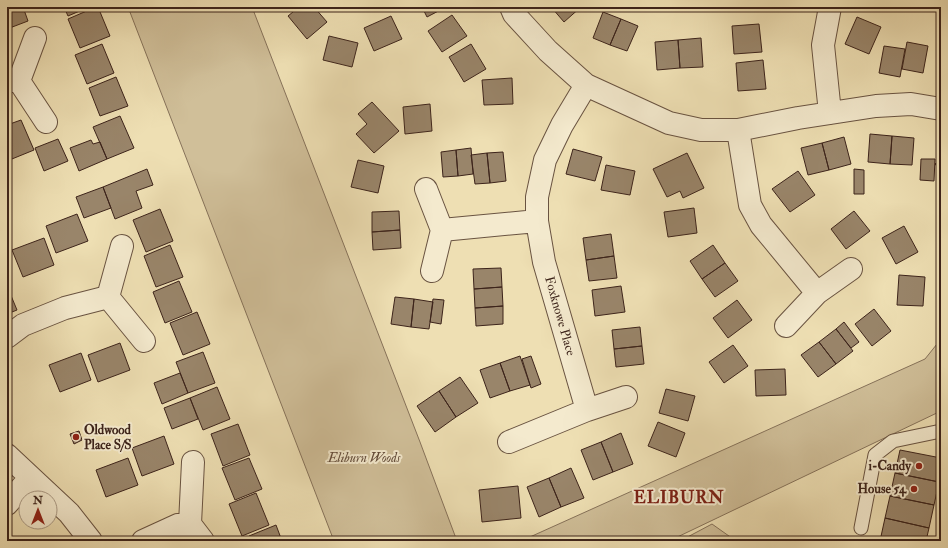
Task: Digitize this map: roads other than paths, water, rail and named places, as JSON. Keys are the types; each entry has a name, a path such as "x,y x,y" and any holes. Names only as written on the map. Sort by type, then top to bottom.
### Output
{"street":[{"path":"511,7 514,14 548,51 586,85 669,123 701,130 738,130 876,106 911,104 941,109"},
{"path":"830,7 823,45 830,113"},
{"path":"35,38 13,81 46,122"},
{"name":"Foxknowe Place","path":"586,85 562,125 545,160 537,197 538,221 544,262 587,410"},
{"path":"738,130 750,205 761,225 817,293"},
{"path":"426,189 442,230 432,271"},
{"path":"442,230 538,221"},
{"path":"108,296 122,246"},
{"path":"786,326 817,293 851,269"},
{"path":"7,337 23,325 58,310 108,296"},
{"path":"108,296 144,341"},
{"path":"509,442 587,410 626,397"},
{"path":"7,455 69,513 91,541"},
{"path":"193,462 190,524 203,541"},
{"path":"7,504 30,478"},
{"path":"143,541 178,525 190,524"}],"lane":[{"path":"861,528 875,455 894,441 941,431"}],"place":[{"name":"Oldwood Place S/S","path":"76,437"},
{"name":"i-Candy","path":"919,466"},
{"name":"House 54","path":"914,489"}],"district":[{"name":"ELIBURN","path":"679,497"}],"park label":[{"name":"Eliburn Woods","path":"364,458"}]}
